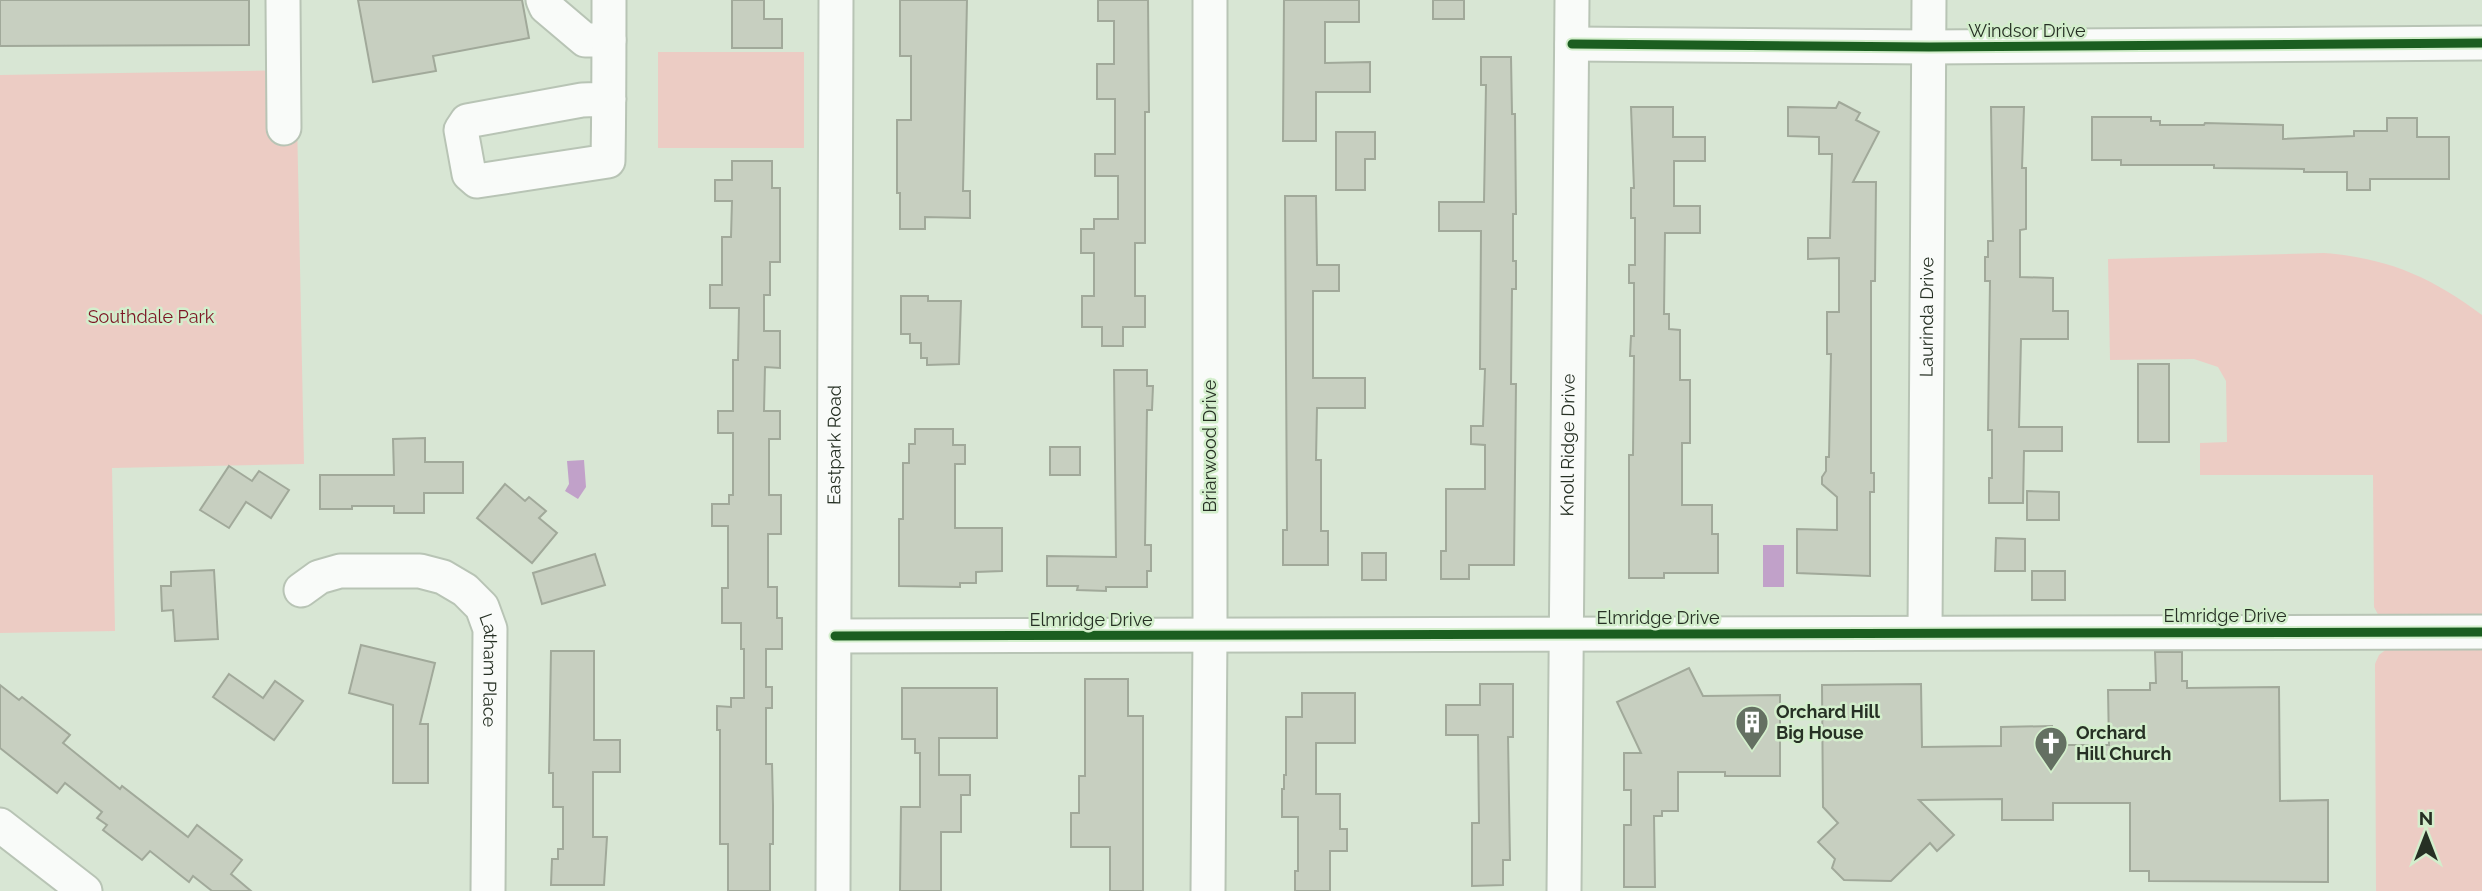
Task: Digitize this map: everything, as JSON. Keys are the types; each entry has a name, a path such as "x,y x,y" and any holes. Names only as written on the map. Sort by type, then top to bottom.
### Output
{"street":[{"path":"283,0 284,128"},
{"path":"543,0 546,7 584,40 610,40"},
{"path":"609,0 609,99"},
{"name":"Eastpark Road","path":"834,891 836,0"},
{"name":"Briarwood Drive","path":"1208,891 1210,0"},
{"name":"Knoll Ridge Drive","path":"1564,891 1572,0"},
{"name":"Laurinda Drive","path":"1925,632 1929,0"},
{"name":"Windsor Drive","path":"1572,44 1929,47 2482,43"},
{"name":"Latham Place","path":"301,590 319,577 340,571 420,570 443,577 465,590 482,607 490,629 488,891"},
{"name":"Elmridge Drive","path":"835,636 2482,632"},
{"path":"0,825 85,891"}],"green space":[{"path":"658,52 804,52 804,148 658,148"},
{"name":"Southdale Park","path":"296,70 304,464 112,468 115,631 0,633 0,75"},
{"path":"2324,253 2369,259 2408,272 2445,290 2482,315 2482,619 2381,620 2374,607 2373,475 2200,475 2200,443 2227,442 2226,381 2218,367 2194,359 2110,360 2108,259"},
{"path":"2482,646 2482,891 2376,891 2375,664 2379,655 2388,648"}],"shaded area":[{"path":"584,460 586,487 578,499 565,491 569,484 567,461"},
{"path":"1763,545 1784,545 1784,587 1763,587"}],"building":[{"path":"0,0 249,0 249,45 0,46"},
{"path":"358,0 522,0 529,38 433,56 436,71 373,82"},
{"path":"732,0 764,0 764,19 782,19 782,48 732,48"},
{"path":"900,0 967,0 963,191 970,191 970,218 925,217 925,229 900,229 897,120 911,120 911,56 900,56"},
{"path":"1098,0 1148,0 1149,112 1145,112 1145,243 1135,243 1135,296 1145,296 1145,327 1123,327 1123,346 1102,346 1102,327 1082,327 1082,296 1094,296 1094,253 1081,253 1081,229 1094,229 1094,219 1118,219 1118,176 1095,176 1095,154 1115,154 1115,99 1097,99 1097,64 1114,64 1114,21 1098,21"},
{"path":"1284,0 1359,0 1359,22 1325,22 1325,63 1370,62 1370,92 1316,92 1316,141 1283,141"},
{"path":"1433,0 1464,0 1464,19 1433,19"},
{"path":"1481,57 1511,57 1512,114 1515,114 1516,214 1513,214 1513,261 1516,261 1516,289 1512,289 1511,384 1516,384 1514,565 1469,565 1469,579 1441,579 1441,551 1446,551 1446,489 1485,489 1485,445 1471,444 1471,426 1483,426 1485,369 1480,369 1481,231 1439,231 1439,202 1484,202 1486,85 1481,85"},
{"path":"1839,102 1860,113 1856,120 1879,132 1853,182 1876,182 1875,281 1871,281 1871,473 1874,473 1874,492 1870,492 1870,576 1797,573 1797,529 1837,530 1837,497 1822,484 1822,477 1826,471 1826,457 1829,457 1831,354 1827,354 1827,312 1839,312 1839,258 1808,259 1808,238 1830,238 1832,154 1819,154 1819,137 1788,136 1788,107 1836,108"},
{"path":"1631,107 1673,107 1673,137 1705,137 1705,161 1674,161 1674,206 1700,206 1700,233 1665,233 1664,314 1669,314 1669,329 1680,330 1680,380 1690,380 1690,443 1682,443 1682,505 1712,505 1712,534 1718,534 1718,573 1664,573 1664,578 1629,578 1629,455 1633,455 1634,356 1630,356 1631,336 1634,336 1634,283 1629,283 1629,265 1635,265 1635,218 1631,218 1631,188 1634,188"},
{"path":"1991,107 2024,107 2022,168 2026,168 2026,229 2020,230 2020,277 2053,278 2053,311 2068,311 2068,339 2021,339 2019,427 2062,427 2062,451 2024,451 2023,503 1989,503 1989,478 1992,478 1992,430 1988,430 1990,281 1985,281 1985,257 1988,257 1988,241 1993,241"},
{"path":"2092,117 2151,117 2151,121 2160,121 2160,125 2283,125 2283,139 2354,136 2354,131 2387,131 2387,118 2417,118 2417,137 2449,137 2449,179 2370,179 2370,190 2347,190 2347,172 2214,168 2214,165 2121,165 2121,160 2092,160"},
{"path":"1336,132 1375,132 1375,159 1365,159 1365,190 1336,190"},
{"path":"732,161 772,161 772,188 780,188 780,262 770,262 770,295 764,295 764,331 780,331 780,368 765,367 764,411 780,411 780,439 769,439 769,495 781,495 781,534 768,534 768,587 777,587 777,618 782,618 782,649 766,649 766,687 772,687 772,708 766,708 766,764 772,764 773,805 770,891 728,891 728,844 720,844 720,730 717,730 717,706 731,707 731,698 744,698 741,623 722,623 722,588 728,588 728,526 712,526 712,504 729,504 729,495 733,495 733,433 718,433 718,411 733,411 733,360 738,360 739,308 710,308 710,285 722,285 722,237 731,237 732,201 715,201 715,180 732,180"},
{"path":"1285,196 1316,196 1317,265 1339,265 1339,291 1313,291 1313,378 1365,378 1365,408 1317,408 1316,460 1321,460 1321,531 1328,531 1328,565 1283,565 1283,530 1287,530"},
{"path":"901,296 928,296 928,301 961,301 959,364 927,365 927,358 921,358 921,343 910,343 910,334 901,334"},
{"path":"2138,364 2169,364 2169,442 2138,442"},
{"path":"1114,370 1147,370 1147,386 1153,386 1152,410 1147,410 1145,545 1151,545 1151,571 1147,571 1147,587 1106,587 1106,591 1077,590 1078,586 1047,586 1047,556 1116,557"},
{"path":"915,429 953,429 953,445 965,445 965,464 955,464 955,528 1002,528 1002,571 976,572 976,583 960,583 960,587 899,586 899,519 903,519 903,463 909,463 909,444 915,444"},
{"path":"425,438 425,462 463,462 463,493 424,493 424,513 394,513 394,506 320,509 320,475 394,475 393,439"},
{"path":"1050,447 1080,447 1080,475 1050,475"},
{"path":"229,466 252,481 259,471 289,490 271,518 246,502 229,528 200,510"},
{"path":"505,484 525,501 529,497 546,511 539,518 557,533 532,563 477,518"},
{"path":"2027,491 2059,492 2059,520 2027,520"},
{"path":"1996,538 2025,539 2025,571 1995,571"},
{"path":"1362,553 1386,553 1386,580 1362,580"},
{"path":"595,554 605,585 542,604 533,573"},
{"path":"214,570 218,639 175,641 173,610 162,611 161,586 171,586 171,572"},
{"path":"2032,571 2065,571 2065,600 2032,600"},
{"path":"361,645 435,663 420,724 428,724 428,783 393,783 393,705 349,693"},
{"path":"551,651 594,651 594,740 620,740 620,772 593,772 593,837 607,837 604,885 551,885 552,859 558,859 558,849 563,849 563,807 553,807 553,773 549,773"},
{"name":"Orchard Hill Church","path":"2155,652 2182,652 2182,681 2187,681 2187,688 2279,687 2280,801 2328,800 2328,882 2149,881 2149,871 2130,871 2130,803 2053,803 2053,820 2002,820 2002,799 1919,800 1954,835 1937,851 1930,843 1891,881 1844,880 1832,868 1835,859 1818,842 1838,823 1823,807 1822,685 1921,684 1922,747 2001,746 2001,727 2052,726 2052,745 2109,745 2108,690 2150,690 2150,683 2156,683"},
{"path":"1689,668 1703,696 1780,695 1780,776 1725,776 1725,772 1678,772 1678,811 1662,811 1662,816 1654,816 1655,887 1624,887 1624,825 1631,825 1631,790 1624,790 1624,753 1641,753 1617,702"},
{"path":"229,674 263,698 275,681 303,701 274,740 213,697"},
{"path":"1085,679 1128,679 1128,716 1143,716 1143,891 1110,891 1110,847 1071,847 1071,813 1079,813 1079,776 1085,776"},
{"path":"1480,684 1513,684 1513,737 1508,737 1510,860 1503,860 1503,885 1472,886 1472,823 1479,823 1478,735 1446,735 1446,705 1480,705"},
{"path":"0,685 19,700 22,697 70,735 63,743 120,789 122,786 188,837 197,825 242,860 231,874 251,891 212,891 193,876 189,882 150,851 142,860 103,830 107,825 97,818 102,812 65,783 57,793 0,748"},
{"path":"902,688 997,688 997,738 939,738 939,775 970,775 970,795 961,795 961,832 941,832 941,891 900,891 901,807 920,807 920,753 915,753 915,739 902,739"},
{"path":"1302,693 1355,693 1355,743 1316,743 1316,794 1340,794 1340,829 1347,829 1347,851 1330,851 1330,891 1295,891 1295,871 1298,871 1298,817 1282,817 1282,789 1286,775 1286,717 1302,717"}],"cycle path":[{"path":"1572,44 1929,47 2482,43"},
{"path":"835,636 2482,632"}],"place":[{"name":"Orchard Hill Big House","path":"1752,752"},
{"name":"Orchard Hill Church","path":"2051,773"}]}
